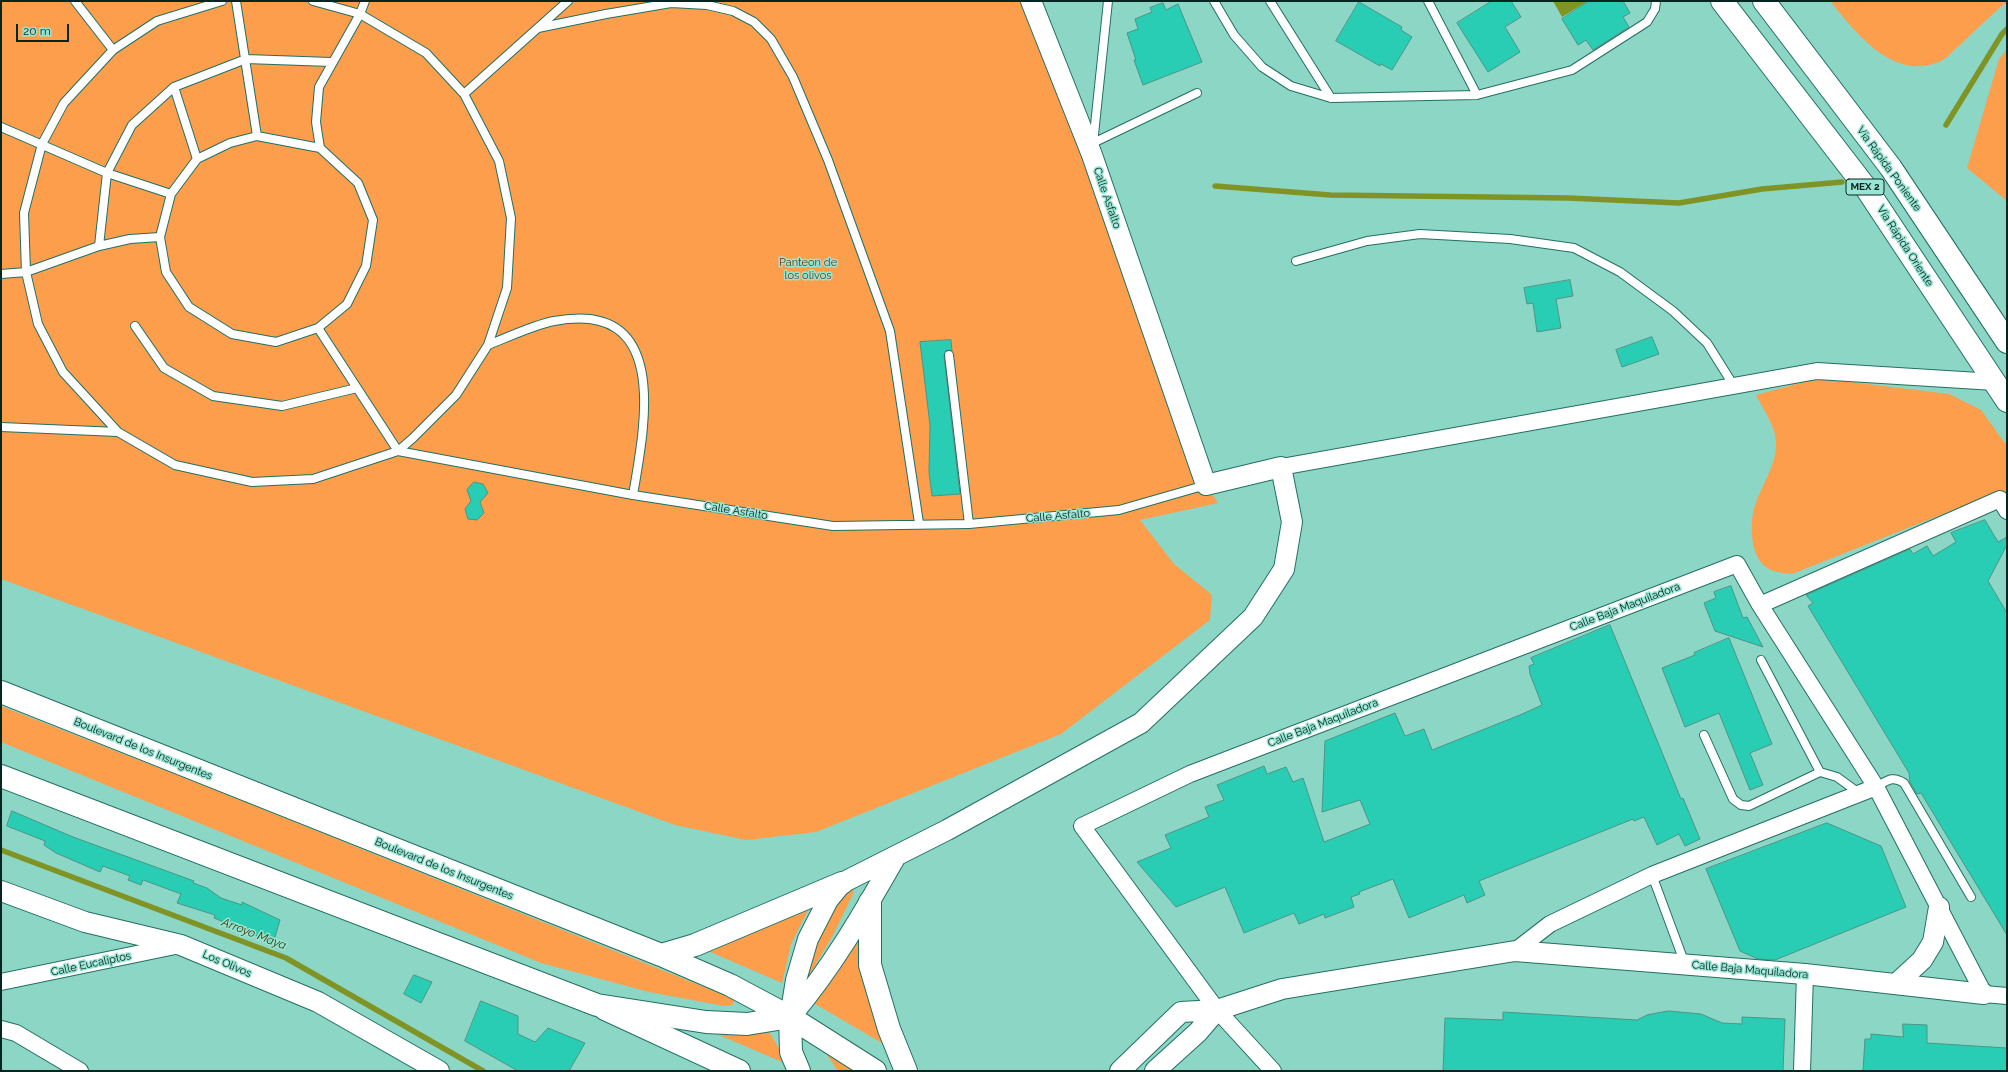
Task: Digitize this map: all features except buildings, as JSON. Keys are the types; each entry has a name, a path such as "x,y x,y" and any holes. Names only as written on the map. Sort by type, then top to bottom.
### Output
{"main road":[{"name":"Vía Rápida Oriente","path":"1722,1 1866,188 2007,401"},
{"name":"Vía Rápida Poniente","path":"1764,1 1891,168 2007,342"},
{"name":"Boulevard de los Insurgentes","path":"1,692 661,955 730,985 790,1017 875,1071"},
{"path":"1,776 597,1005 739,1071"},
{"path":"661,955 695,945 842,883"},
{"path":"870,902 870,965 889,1029 906,1071"},
{"path":"597,1005 706,1022 747,1024 790,1017 791,1052 799,1071"}],"street":[{"name":"Calle Asfalto","path":"1031,1 1093,149 1206,485"},
{"path":"1206,485 1281,467 1817,371 1995,382"},
{"path":"790,1017 796,980 808,939 815,921 828,900 842,883 896,856 1142,723 1253,617 1284,569 1292,522 1281,467"},
{"path":"1760,605 2003,505"},
{"name":"Calle Baja Maquiladora","path":"1272,1071 1217,1010 1082,826 1190,774 1737,564 1760,605 1876,787 1984,994"},
{"name":"Calle Baja Maquiladora","path":"1515,951 1550,924 1652,875 1876,787"},
{"path":"790,1017 814,989 870,902 896,856"},
{"name":"Los Olivos","path":"1,891 85,922 181,945 318,1002 439,1071"},
{"path":"1896,984 1922,960 1933,942 1939,907"},
{"name":"Calle Eucaliptos","path":"1,982 181,945"},
{"name":"Calle Baja Maquiladora","path":"1120,1071 1181,1012 1217,1010 1282,989 1515,951 1806,974 2007,996"},
{"path":"1802,1071 1806,974"},
{"path":"1155,1071 1198,1032 1217,1010"},
{"path":"1,1029 16,1033 80,1071"}],"lane":[{"path":"75,1 113,50"},
{"path":"222,1 157,21 113,50 64,102 42,144 24,213 26,272 38,324 63,372 118,432 175,465 252,482 314,479 398,451 456,396 488,345 508,288 511,218 499,161 464,94 426,53 360,14 313,1"},
{"path":"236,1 257,136"},
{"path":"320,148 316,122 319,86 366,1"},
{"path":"464,94 568,1"},
{"path":"1093,149 1108,1"},
{"path":"1214,1 1234,35 1262,66 1291,86 1331,98 1476,95 1572,70 1648,22 1655,4"},
{"path":"1270,1 1331,98"},
{"path":"1428,1 1476,95"},
{"path":"538,28 671,3 707,5 733,11 754,22 771,38 793,77 828,160 890,332 919,523"},
{"path":"99,246 107,173 132,125 174,87 246,59 331,62"},
{"path":"174,87 197,159"},
{"path":"1093,149 1197,93"},
{"path":"1,128 42,144 107,173 172,194"},
{"path":"257,136 320,148 358,183 374,220 366,266 347,304 318,328 276,342 232,334 189,308 166,272 160,237 172,194 197,159 230,143 257,136"},
{"path":"1296,261 1367,242 1420,234 1510,239 1574,248 1620,272 1673,311 1707,343 1734,386"},
{"path":"1,274 26,272 99,246 130,239 160,237"},
{"path":"488,345 553,321 586,318 608,323 627,337 640,363 645,397 642,439 633,495"},
{"path":"135,326 164,368 213,396 282,406 357,388"},
{"path":"318,328 398,451"},
{"path":"949,355 969,524"},
{"path":"1,427 118,432"},
{"name":"Calle Asfalto","path":"398,451 633,495 833,526 919,523 969,524 1119,510 1206,485"},
{"path":"1761,660 1820,772"},
{"path":"1704,735 1733,799 1741,805 1749,806 1820,772 1837,777 1859,793"},
{"path":"1876,787 1891,778 1898,779 1904,783 1971,897"},
{"path":"1652,875 1685,965"}],"green space":[{"name":"Panteon de los olivos","path":"1,1 1031,1 1206,485 1218,503 1140,520 1174,564 1212,595 1210,620 1061,734 816,832 746,840 675,825 1,579"},
{"path":"1830,1 2007,1 1946,58 1924,66 1907,65 1892,60 1878,51 1864,40"},
{"path":"2007,49 2007,201 1967,168 1999,59"},
{"path":"1818,378 1949,394 1981,410 2007,446 2007,500 2001,491 1792,574 1771,570 1764,566 1759,560 1753,545 1752,520 1755,504 1774,461 1776,443 1772,424 1756,395"},
{"path":"1,706 210,788 724,995 733,999 733,1005 724,1006 649,992 541,963 1,742"},
{"path":"856,884 852,896 833,935 803,986 804,972 831,907"},
{"path":"809,908 791,944 782,983 701,948"},
{"path":"857,933 858,948 864,976 887,1046 810,1001"},
{"path":"698,1026 768,1030 789,1065"},
{"path":"819,1043 862,1071 838,1071"}],"shaded area":[{"path":"1553,1 1588,1 1562,17"}],"waterway":[{"path":"1946,125 2002,34 2007,29"},
{"path":"1215,186 1330,195 1568,198 1679,203 1762,189 1842,182"},
{"name":"Arroyo Maya","path":"1,850 286,958 483,1071"}]}
